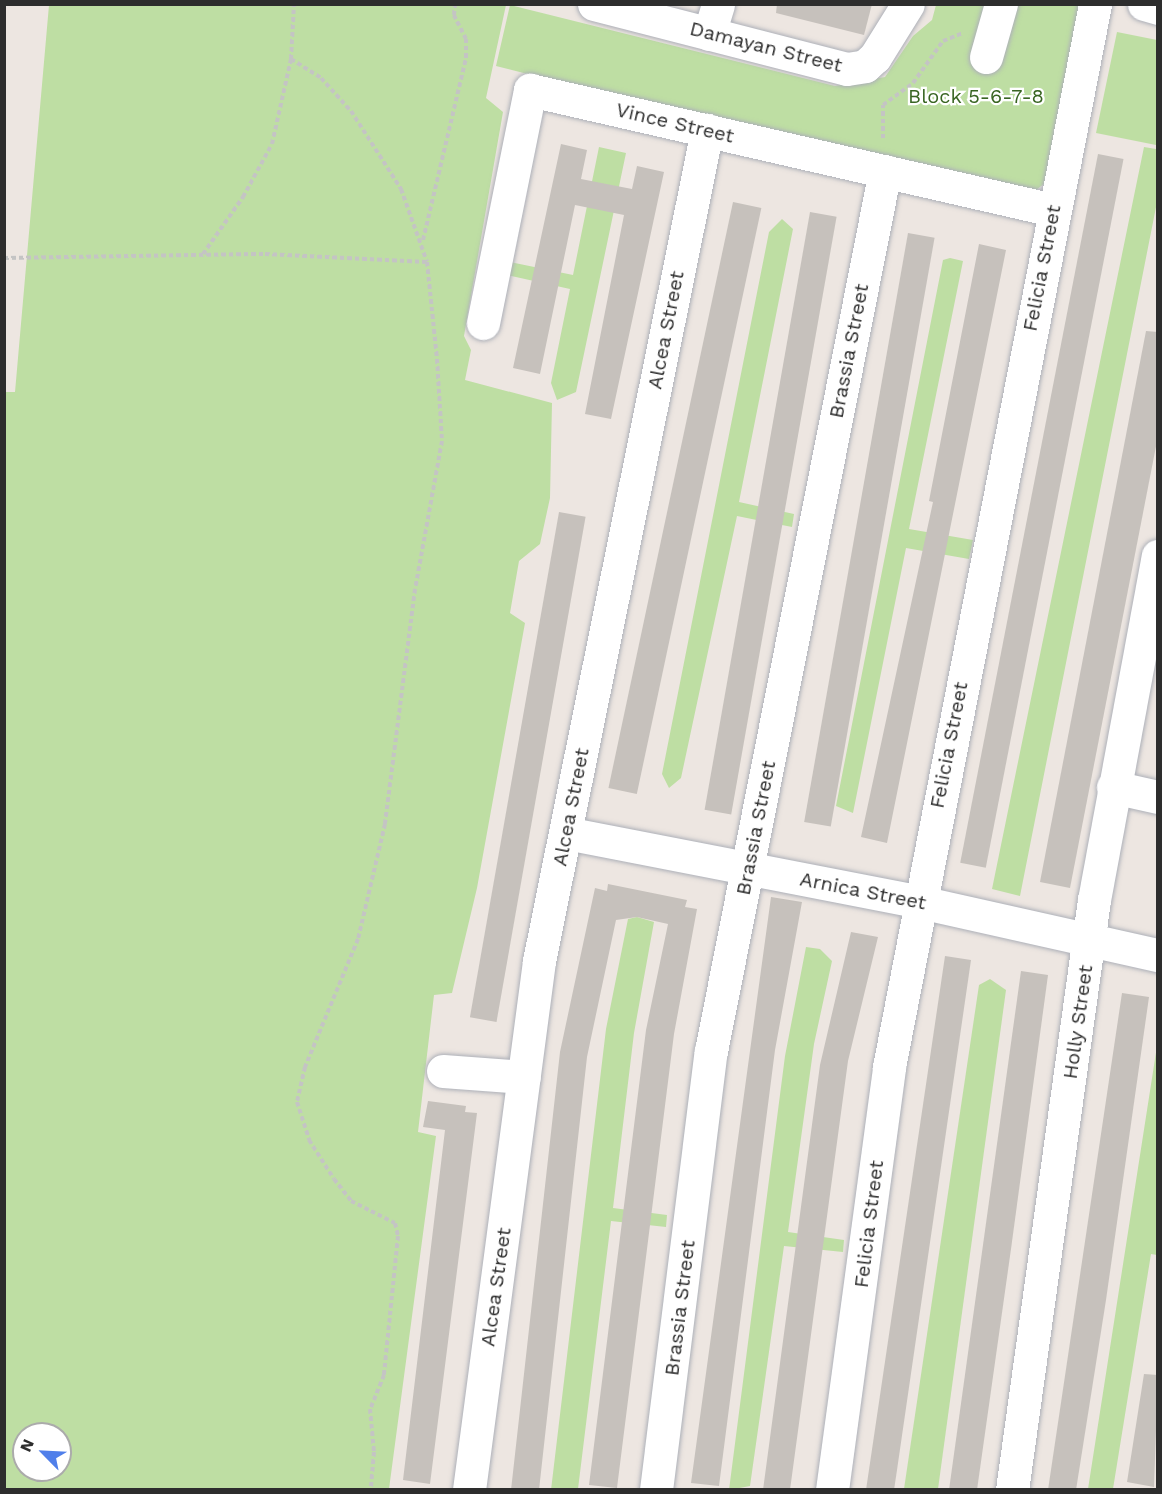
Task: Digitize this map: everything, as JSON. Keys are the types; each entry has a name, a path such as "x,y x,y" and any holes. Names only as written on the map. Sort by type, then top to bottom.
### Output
{"street":[{"name":"Damayan Street","path":"594,4 714,19 847,69 865,66 874,57 908,4"},
{"name":"Felicia Street","path":"832,1490 889,1067 1053,210 1095,4"},
{"path":"1144,4 1158,8"},
{"name":"Vince Street","path":"483,323 530,90 1053,210"},
{"name":"Alcea Street","path":"469,1490 539,961 707,130"},
{"name":"Brassia Street","path":"657,1490 711,1052 750,869 885,171"},
{"name":"Holly Street","path":"1012,1490 1089,940 1113,786 1150,639 1158,556"},
{"path":"1113,786 1158,797"},
{"name":"Arnica Street","path":"566,833 920,902 1158,955"},
{"path":"443,1071 524,1077"}],"path":[{"path":"202,255 243,197 272,144 291,59 294,4"},
{"path":"422,241 466,58 466,39 454,15 455,4"},
{"path":"885,171 885,144 879,130 883,105 913,83 937,47 952,35 993,32"},
{"path":"291,59 321,78 370,137 401,189 422,241 427,262 442,441 414,589 390,792 371,892 358,939 304,1067 297,1102 309,1140 334,1179 351,1201 395,1223 398,1236 384,1375 370,1409 374,1452 371,1490"},
{"path":"4,258 202,255 352,256 427,262"}],"green space":[{"path":"49,5 506,5 486,98 503,112 464,336 471,350 465,380 552,403 550,498 540,544 519,561 510,613 525,623 477,888 452,993 434,995 418,1132 436,1136 389,1489 5,1489 4,392 15,392"},
{"name":"Block 5-6-7-8","path":"510,5 835,86 885,77 913,36 932,20 936,5 1083,5 1045,183 1031,194 860,159 496,66"},
{"path":"1117,32 1157,40 1156,145 1096,133"},
{"path":"1157,141 1157,202 1020,896 992,889 1144,147 1156,149"},
{"path":"599,147 626,153 576,392 557,400 551,383 570,289 507,275 510,262 573,275"},
{"path":"782,219 793,229 739,502 794,514 792,527 737,516 681,778 669,788 662,774 769,232"},
{"path":"950,258 963,261 909,529 973,540 969,559 906,548 853,813 836,806 943,260"},
{"path":"637,917 654,922 634,1033 613,1208 667,1215 666,1227 611,1221 578,1489 551,1490 606,1029 628,919"},
{"path":"806,947 820,949 832,961 814,1044 788,1232 844,1240 843,1252 784,1246 750,1486 729,1490 785,1056"},
{"path":"990,979 1006,990 938,1489 904,1489 979,985"},
{"path":"1157,1046 1157,1255 1151,1254 1113,1489 1088,1489"}],"building":[{"path":"777,4 872,4 864,35 776,13"},
{"path":"561,144 587,150 581,179 632,189 637,166 664,172 611,419 585,414 624,215 575,205 540,374 513,368"},
{"path":"1098,154 1124,159 986,868 960,863"},
{"path":"733,202 761,208 637,794 608,788"},
{"path":"810,212 837,217 731,814 705,810"},
{"path":"908,233 935,238 831,827 804,822"},
{"path":"979,244 1006,250 887,843 861,837 933,502 929,501"},
{"path":"1146,331 1158,332 1158,436 1070,888 1040,882"},
{"path":"559,512 586,517 497,1022 470,1017"},
{"path":"608,884 687,900 685,907 697,909 674,1034 617,1488 589,1485 646,1030 668,924 637,917 616,920 587,1057 539,1490 511,1490 560,1052 595,888 607,891"},
{"path":"771,897 802,902 775,1050 719,1486 691,1483"},
{"path":"851,932 878,937 848,1061 790,1490 763,1490 820,1065"},
{"path":"945,956 971,960 897,1470 894,1490 866,1490"},
{"path":"1021,971 1048,975 1011,1249 977,1490 949,1490"},
{"path":"1122,993 1149,997 1106,1300 1076,1490 1048,1490"},
{"path":"428,1101 466,1106 465,1112 477,1113 430,1484 403,1480 445,1130 423,1127"},
{"path":"1144,1374 1158,1375 1154,1487 1127,1482"}]}
